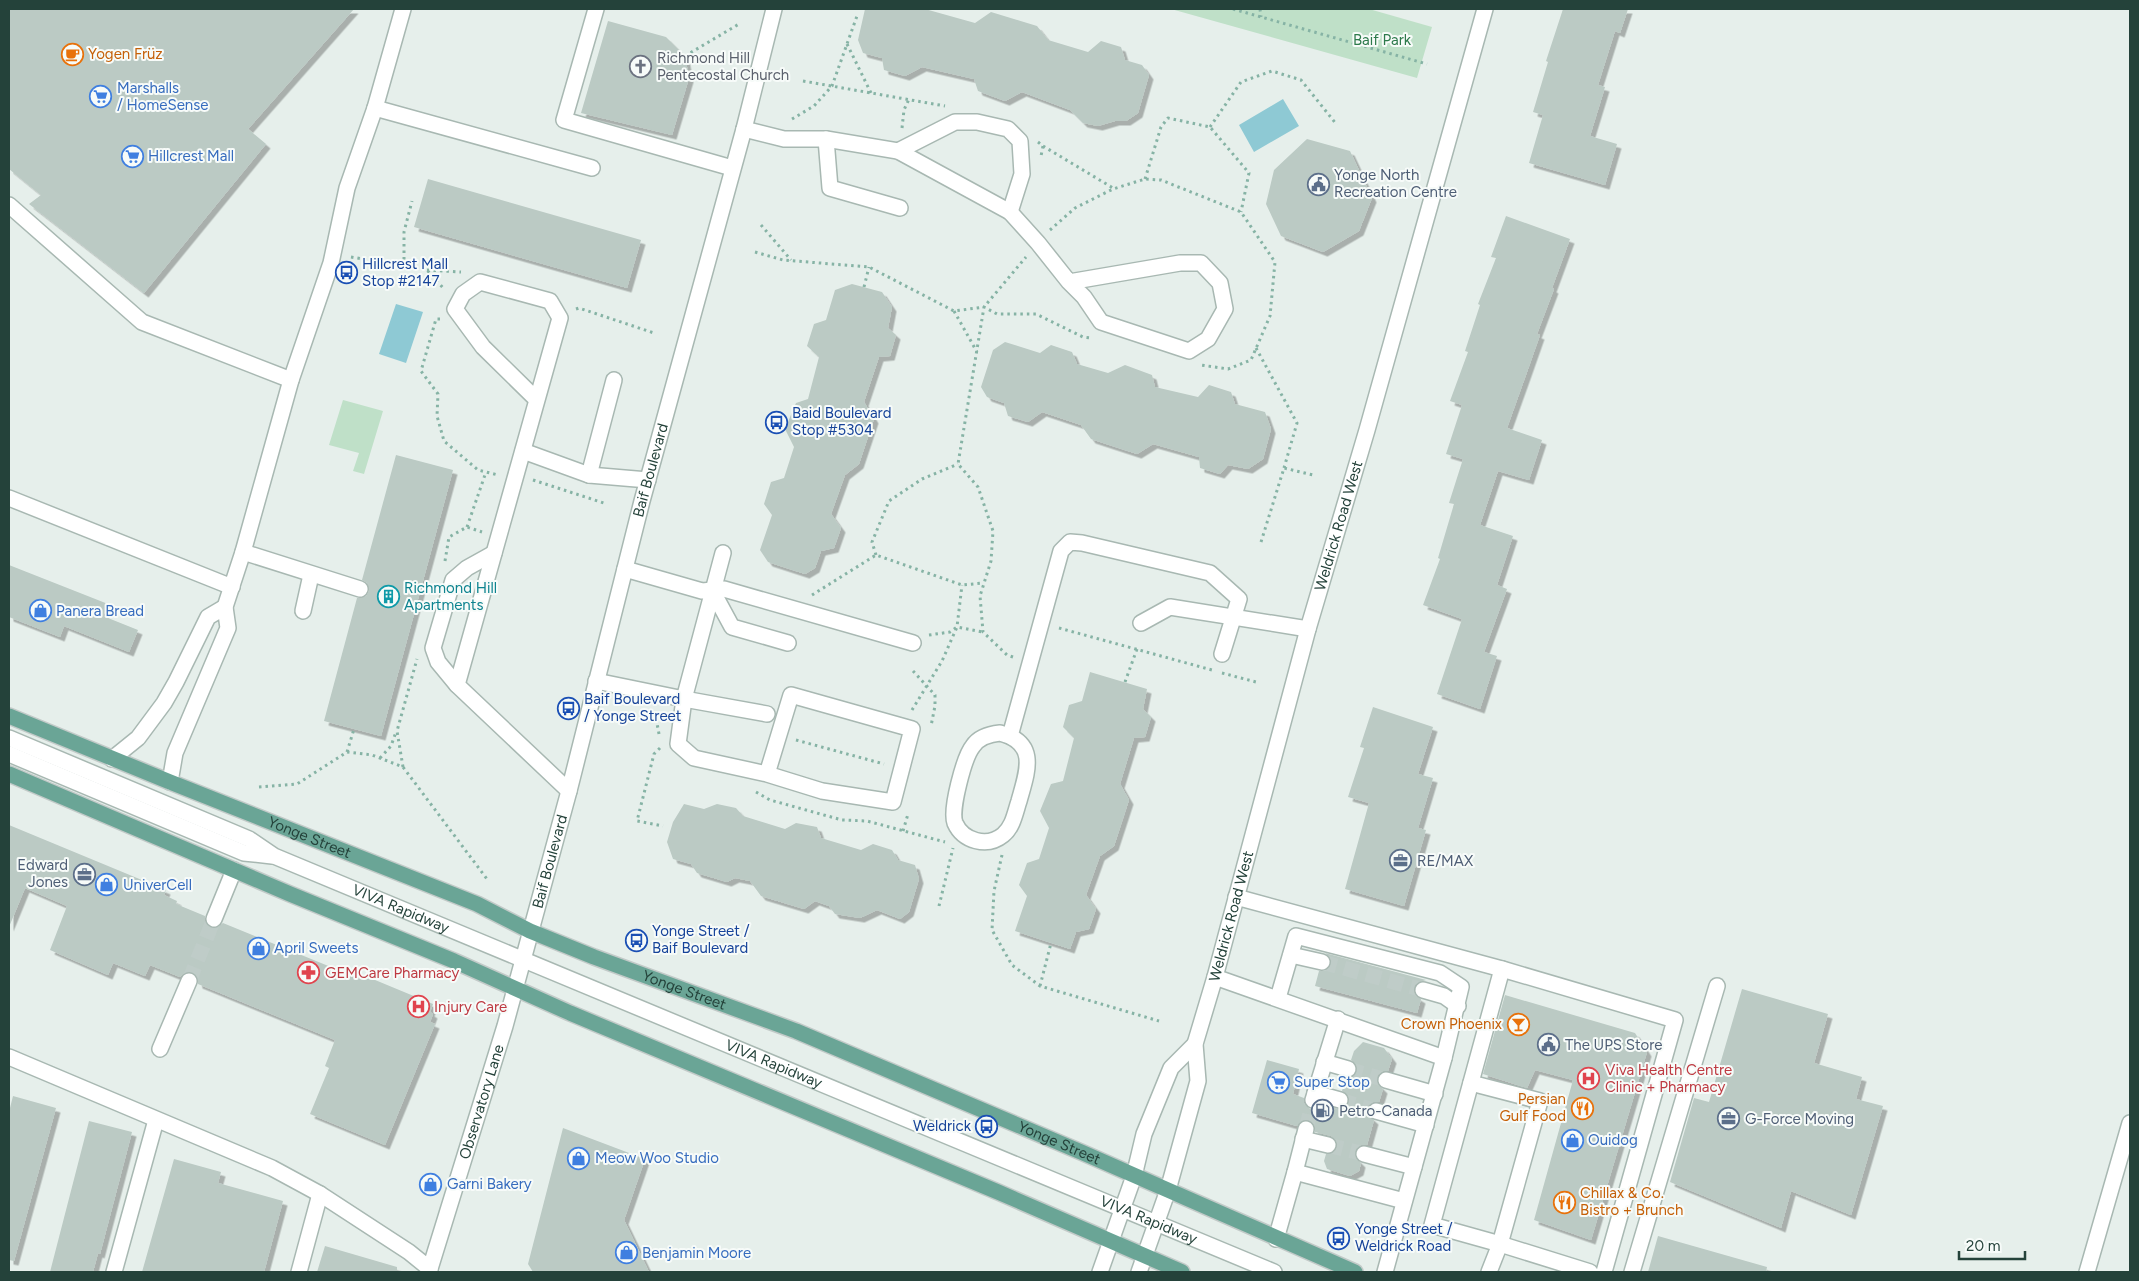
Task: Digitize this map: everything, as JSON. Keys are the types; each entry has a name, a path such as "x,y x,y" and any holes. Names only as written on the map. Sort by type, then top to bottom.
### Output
{"main road":[{"name":"Yonge Street","path":"9,716 112,759 477,904 530,931 796,1031 1355,1272"},
{"path":"9,774 1182,1272"}],"street":[{"path":"170,782 178,745 228,628 225,607 243,552 291,380 331,264 347,188 375,108 403,9"},
{"path":"596,9 564,120 732,168"},
{"name":"Weldrick Road West","path":"1139,1272 1168,1190 1198,1081 1195,1044 1215,977 1308,629 1367,430 1485,9"},
{"name":"Baif Boulevard","path":"530,931 569,791 648,480 744,129 771,10"},
{"path":"375,108 592,168"},
{"path":"898,151 955,122 977,122 1008,129 1020,140 1022,174 1010,212"},
{"path":"744,129 784,139 826,139 898,151 1010,212 1069,282 1084,297 1101,322 1189,351 1208,339 1225,309 1220,283 1201,263 1180,263 1069,282"},
{"path":"826,139 830,188 900,208"},
{"path":"9,205 142,322 291,380"},
{"path":"457,685 523,451 560,318 550,301 480,282 463,294 455,309 483,347 537,400"},
{"path":"589,475 614,380"},
{"path":"523,451 589,475 648,480"},
{"path":"9,498 232,587"},
{"path":"1010,736 1061,551 1070,542 1082,542 1210,573 1239,599 1222,654"},
{"path":"243,552 360,589"},
{"path":"494,553 467,568 453,580 433,648 438,662 457,685 569,791"},
{"path":"723,553 684,699 678,744 694,758 766,774 822,791 893,802 912,729 791,695 766,774"},
{"path":"625,569 702,591 724,589 913,643"},
{"path":"303,611 311,574"},
{"path":"712,590 732,627 788,643"},
{"path":"112,759 138,738 176,682 208,616 225,607"},
{"path":"1141,623 1170,607 1308,629"},
{"path":"596,681 767,714"},
{"path":"1000,733 1018,741 1025,750 1028,759 1028,770 1011,827 1004,835 996,840 976,841 959,830 954,821 953,811 968,754 973,745 990,734 1000,733"},
{"name":"VIVA Rapidway","path":"9,738 249,839 274,856 1274,1272"},
{"name":"VIVA Rapidway","path":"9,754 244,853 274,856"},
{"path":"214,919 234,870"},
{"path":"1236,897 1502,969 1675,1020 1604,1272"},
{"name":"Observatory Lane","path":"430,1270 500,1045 530,931"},
{"path":"1278,998 1296,936 1440,973 1461,987 1458,1006 1435,1094 1385,1272"},
{"path":"1291,955 1322,962"},
{"path":"1502,969 1432,1225 1590,1272"},
{"path":"1215,977 1444,1058"},
{"path":"160,1049 189,981"},
{"path":"1632,1272 1716,986"},
{"path":"1423,990 1444,996 1458,1006"},
{"path":"1338,1019 1314,1097 1340,1100"},
{"name":"Weldrick Road West","path":"1100,1272 1134,1176 1144,1134 1171,1068 1195,1044"},
{"path":"9,1057 272,1168 320,1194 409,1252 430,1270"},
{"path":"1324,1062 1348,1069"},
{"path":"1386,1080 1435,1094"},
{"path":"1471,1083 1540,1101 1500,1244 1489,1272"},
{"path":"1376,1111 1426,1125"},
{"path":"114,1272 156,1120"},
{"path":"2087,1272 2130,1123"},
{"path":"1276,1239 1304,1134 1328,1145"},
{"path":"1364,1154 1414,1167"},
{"path":"1295,1172 1404,1200"},
{"path":"300,1272 320,1194"}],"path":[{"path":"1233,9 1427,64"},
{"path":"1260,9 1261,16"},
{"path":"791,120 814,106 832,86 857,16"},
{"path":"685,56 740,24"},
{"path":"847,44 871,93"},
{"path":"1210,127 1241,82 1272,71 1301,80 1337,125"},
{"path":"898,151 904,110 910,99"},
{"path":"1145,179 1161,127 1168,118 1210,127 1249,173 1241,212"},
{"path":"1043,146 1113,188"},
{"path":"958,464 984,308 1038,243 1075,208 1113,188 1145,179 1160,180 1241,212 1275,262 1270,316 1251,360 1228,368 1194,364"},
{"path":"404,266 404,232 412,201"},
{"path":"761,225 791,260"},
{"path":"754,252 791,260 869,267 954,311 984,308 997,314 1036,314 1083,337 1092,338"},
{"path":"331,264 347,256 427,270 466,272"},
{"path":"864,287 869,267"},
{"path":"427,270 449,294"},
{"path":"560,318 579,308 654,333"},
{"path":"954,311 977,352"},
{"path":"461,317 436,319 421,371 438,394 437,416 444,440 478,470 515,479 532,480 607,504"},
{"path":"1256,348 1296,423 1261,542"},
{"path":"876,556 872,542 890,501 922,479 958,464"},
{"path":"958,464 978,487 993,531 991,561 980,596 983,632"},
{"path":"1284,468 1313,475"},
{"path":"467,527 486,472"},
{"path":"790,608 876,556 962,585 983,583"},
{"path":"902,726 942,661 957,627 962,585"},
{"path":"1041,623 1256,682"},
{"path":"913,643 927,636 950,632 957,627 983,632 1007,655 1030,665"},
{"path":"1125,682 1137,649"},
{"path":"912,671 927,686"},
{"path":"347,752 354,729"},
{"path":"380,758 391,746 397,732"},
{"path":"779,735 902,769"},
{"path":"662,746 654,754 637,821 663,826"},
{"path":"259,787 297,784 347,752 372,755 403,767 487,879"},
{"path":"1004,835 994,891 992,930 1012,966 1040,986 1159,1021"},
{"path":"939,906 954,845"},
{"path":"1040,986 1051,943"}],"green space":[{"name":"Baif Park","path":"1171,9 1369,9 1432,27 1417,78"},
{"path":"343,400 383,411 364,474 353,471 359,453 329,445"}],"water":[{"path":"1283,99 1299,126 1254,152 1239,125"},
{"path":"396,304 423,312 406,363 379,354"}],"building":[{"name":"Hillcrest Mall","path":"9,9 354,9 248,129 266,144 144,293 29,204 41,195 9,169"},
{"path":"865,9 925,9 975,23 991,12 1037,26 1048,40 1088,52 1101,41 1121,47 1125,60 1142,65 1149,75 1138,113 1126,121 1115,121 1098,126 1083,123 1070,110 1022,92 1005,101 978,91 974,79 922,67 905,76 884,70 882,58 863,53 858,40"},
{"path":"1563,9 1628,9 1620,33 1615,31 1598,85 1605,87 1590,136 1617,144 1605,185 1529,163 1543,115 1533,112 1548,62 1546,61"},
{"name":"Richmond Hill Pentecostal Church","path":"608,21 666,37 685,56 689,78 672,135 581,113"},
{"name":"Yonge North Recreation Centre","path":"1307,139 1350,151 1372,198 1359,231 1323,252 1281,236 1266,204 1274,170"},
{"path":"428,179 641,240 627,288 414,227"},
{"path":"1506,216 1570,239 1537,334 1540,335 1507,428 1542,440 1529,480 1498,471 1480,525 1513,536 1497,585 1507,589 1484,652 1497,656 1480,709 1437,694 1462,619 1423,605 1440,559 1438,558 1454,504 1449,503 1463,459 1446,454 1462,405 1450,401 1468,352 1465,351 1480,305 1478,304 1496,258 1491,257"},
{"path":"852,284 882,292 892,307 888,328 896,335 890,356 879,357 864,402 874,419 859,464 845,475 831,514 841,528 834,548 821,551 815,568 805,574 768,562 760,550 772,515 764,504 771,482 784,478 794,447 785,429 796,403 808,399 819,357 807,346 814,324 826,320 835,290"},
{"path":"1005,342 1040,353 1051,345 1072,352 1077,364 1108,373 1125,365 1152,375 1155,387 1198,397 1209,385 1231,392 1235,404 1265,412 1271,429 1263,459 1248,469 1228,465 1220,474 1200,468 1199,457 1153,444 1137,454 1091,439 1081,425 1042,412 1028,422 1008,416 1004,403 987,397 981,387 993,350"},
{"name":"Richmond Hill Apartments","path":"396,455 453,470 381,736 324,721 357,598 366,596 369,591 367,583 362,580"},
{"path":"9,565 108,604 103,616 138,630 129,652 64,626 60,637 9,617"},
{"path":"1090,672 1147,689 1143,709 1151,717 1145,737 1134,738 1120,784 1129,800 1114,846 1100,856 1086,895 1096,909 1089,929 1076,932 1070,949 1015,931 1027,896 1019,885 1027,863 1039,859 1049,828 1040,811 1051,784 1063,781 1074,738 1063,727 1069,705 1082,701"},
{"path":"1373,707 1433,727 1418,774 1433,778 1418,828 1426,830 1404,906 1345,889 1369,803 1348,797 1364,748 1360,747"},
{"path":"684,804 704,809 717,804 736,808 743,816 785,829 796,823 817,827 821,838 861,850 873,844 892,850 898,860 915,865 919,879 909,912 900,919 877,910 860,918 835,914 829,906 815,901 804,909 761,896 750,881 735,878 727,882 697,873 691,864 673,859 667,842 673,822"},
{"path":"9,825 166,890 164,895 177,901 176,904 205,916 205,921 210,927 216,928 223,923 348,974 351,970 433,1004 430,1012 433,1014 430,1022 435,1024 385,1145 310,1114 329,1068 325,1066 335,1040 198,984 197,976 192,972 184,973 180,977 150,965 145,976 113,963 108,975 50,950 67,906 25,888 9,927"},
{"path":"1325,953 1426,980 1417,983 1414,988 1416,996 1421,999 1417,1013 1315,986 1319,971 1325,971 1331,965 1331,959"},
{"path":"1742,989 1828,1014 1814,1063 1862,1077 1856,1099 1883,1106 1851,1215 1791,1191 1781,1228 1670,1182 1694,1098 1709,1102"},
{"path":"1505,995 1635,1033 1647,1052 1591,1240 1534,1220 1573,1080 1535,1070 1527,1088 1483,1074"},
{"path":"1363,1042 1384,1048 1392,1059 1388,1071 1383,1071 1377,1077 1377,1083 1383,1089 1379,1102 1373,1102 1367,1108 1367,1114 1374,1120 1367,1145 1361,1145 1355,1151 1355,1157 1361,1163 1359,1171 1350,1176 1327,1169 1324,1161 1326,1154 1335,1151 1337,1142 1331,1136 1315,1132 1312,1122 1303,1120 1297,1126 1252,1113 1267,1060 1299,1069 1293,1094 1304,1098 1304,1103 1310,1109 1316,1109 1321,1104 1338,1109 1346,1107 1349,1098 1342,1091 1346,1078 1354,1076 1357,1072 1357,1066 1351,1060 1354,1051"},
{"path":"13,1096 56,1108 14,1261 9,1260 9,1112"},
{"path":"89,1121 132,1132 100,1254 98,1253 93,1272 50,1272"},
{"path":"563,1128 645,1159 624,1220 649,1272 533,1272 528,1264"},
{"path":"174,1159 221,1172 218,1183 283,1201 264,1272 142,1272"},
{"path":"1658,1236 1767,1267 1766,1272 1648,1272"},
{"path":"325,1246 397,1267 397,1272 317,1272"}],"tunnel":[{"path":"189,981 214,919"},
{"path":"1322,962 1423,990"},
{"path":"1348,1069 1386,1080"},
{"path":"1306,1129 1313,1100"},
{"path":"1340,1100 1376,1111"},
{"path":"1328,1145 1364,1154"}],"place":[{"name":"Yogen Früz","path":"72,54"},
{"name":"Richmond Hill Pentecostal Church","path":"641,67"},
{"name":"Marshalls / HomeSense","path":"101,97"},
{"name":"Hillcrest Mall","path":"132,156"},
{"name":"Yonge North Recreation Centre","path":"1318,184"},
{"name":"Hillcrest Mall Stop #2147","path":"346,273"},
{"name":"Baid Boulevard Stop #5304","path":"776,422"},
{"name":"Richmond Hill Apartments","path":"388,597"},
{"name":"Panera Bread","path":"40,611"},
{"name":"Baif Boulevard / Yonge Street","path":"568,708"},
{"name":"RE/MAX","path":"1401,861"},
{"name":"Edward Jones","path":"84,874"},
{"name":"UniverCell","path":"107,885"},
{"name":"Yonge Street / Baif Boulevard","path":"636,940"},
{"name":"April Sweets","path":"258,948"},
{"name":"GEMCare Pharmacy","path":"309,973"},
{"name":"Injury Care","path":"418,1007"},
{"name":"Crown Phoenix","path":"1518,1024"},
{"name":"The UPS Store","path":"1549,1045"},
{"name":"Viva Health Centre Clinic + Pharmacy","path":"1589,1079"},
{"name":"Super Stop","path":"1278,1082"},
{"name":"Persian Gulf Food","path":"1582,1108"},
{"name":"Petro-Canada","path":"1323,1111"},
{"name":"G-Force Moving","path":"1729,1119"},
{"name":"Weldrick","path":"987,1126"},
{"name":"Ouidog","path":"1572,1140"},
{"name":"Meow Woo Studio","path":"579,1158"},
{"name":"Garni Bakery","path":"431,1184"},
{"name":"Chillax & Co. Bistro + Brunch","path":"1564,1202"},
{"name":"Yonge Street / Weldrick Road","path":"1339,1238"},
{"name":"Benjamin Moore","path":"626,1253"}]}
